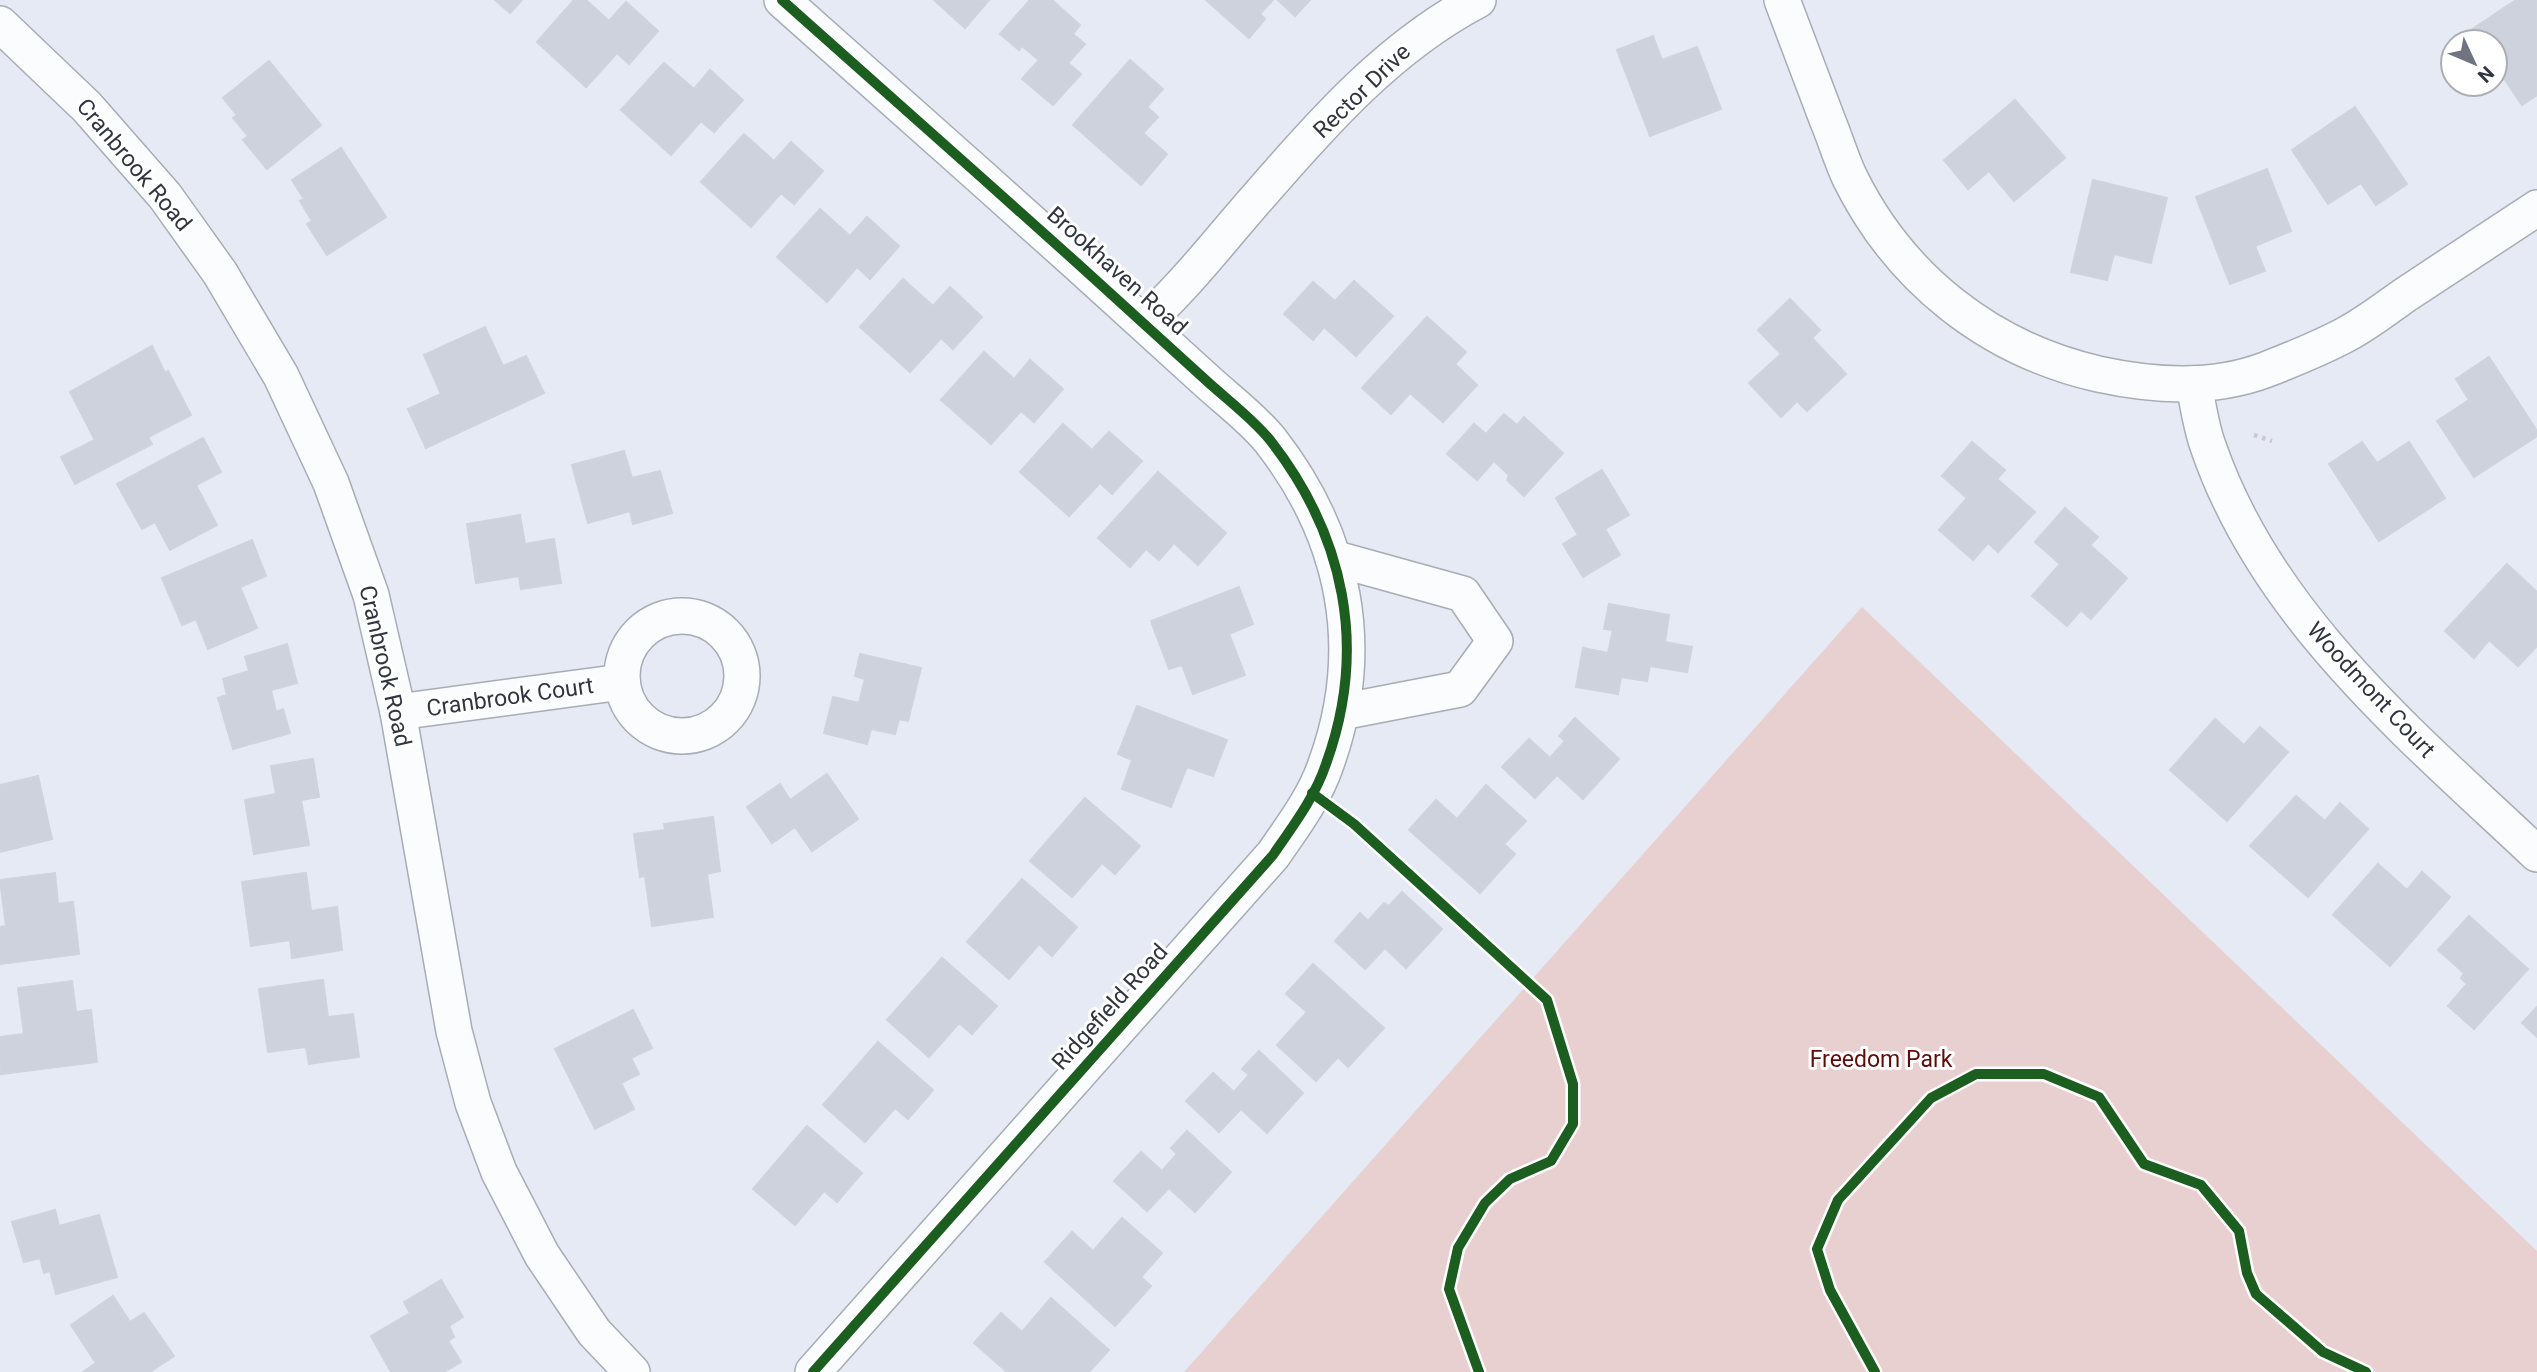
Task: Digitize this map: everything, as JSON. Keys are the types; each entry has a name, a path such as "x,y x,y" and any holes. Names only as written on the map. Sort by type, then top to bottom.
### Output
{"street":[{"name":"Brookhaven Road","path":"782,0 1268,437 1304,486 1327,536 1342,590 1345,624"},
{"name":"Rector Drive","path":"1144,323 1177,293 1259,196 1358,88 1423,34 1478,0"},
{"path":"1782,0 1850,177 1882,232 1914,272 1972,321 2040,357 2077,369 2128,381 2162,385 2230,380 2263,371 2345,335 2537,208"},
{"name":"Cranbrook Road","path":"0,24 87,107 165,196 220,274 281,376 331,483 371,595 398,712 454,1031 473,1103 499,1172 541,1255 594,1332 632,1372"},
{"name":"Woodmont Court","path":"2194,384 2207,445 2233,509 2276,581 2335,657 2389,715 2537,854"},
{"path":"1333,558 1463,594 1495,641 1460,689 1341,712"},
{"name":"Ridgefield Road","path":"813,1372 1273,855 1301,814 1326,765 1341,712 1348,651 1345,624"},
{"name":"Cranbrook Court","path":"398,712 622,682"}],"path":[{"path":"2254,435 2272,441"}],"green space":[{"name":"Freedom Park","path":"1862,607 2537,1251 2537,1372 1184,1372"}],"building":[{"path":"495,0 522,0 510,13"},
{"path":"574,0 586,0 609,21 626,2 658,31 629,64 617,53 586,87 537,42"},
{"path":"934,0 989,0 965,28"},
{"path":"1030,0 1052,0 1080,25 1073,34 1085,44 1068,63 1081,74 1053,105 1022,79 1039,60 1022,46 1019,50 1000,34"},
{"path":"1206,0 1273,0 1260,14 1265,19 1249,38"},
{"path":"1278,0 1310,0 1295,16"},
{"path":"2516,0 2537,0 2537,95 2522,105 2509,86 2509,28 2474,28"},
{"path":"1653,36 1662,60 1697,47 1721,109 1650,136 1617,50"},
{"path":"1130,60 1163,89 1147,107 1158,117 1143,133 1167,154 1141,185 1073,125"},
{"path":"269,61 321,125 267,169 243,140 248,136 233,118 237,115 223,98"},
{"path":"664,63 694,89 710,70 743,100 714,132 701,121 671,155 621,110"},
{"path":"2015,100 2065,158 2014,201 1989,171 1968,189 1944,160"},
{"path":"2355,107 2407,184 2376,205 2361,183 2328,204 2292,150"},
{"path":"744,134 774,161 791,142 823,171 794,204 781,193 751,227 701,182"},
{"path":"341,148 386,217 327,255 307,224 312,221 300,201 304,199 292,180"},
{"path":"2267,169 2291,231 2255,246 2265,271 2230,284 2196,197"},
{"path":"2093,180 2167,198 2151,263 2114,254 2107,280 2071,272"},
{"path":"820,209 850,236 867,217 899,246 870,279 857,267 827,302 777,257"},
{"path":"903,279 933,306 950,287 982,317 953,349 941,338 910,372 860,327"},
{"path":"1354,281 1393,316 1356,356 1324,327 1313,340 1284,314 1313,282 1335,301"},
{"path":"1790,299 1820,330 1812,338 1846,374 1807,411 1797,401 1781,417 1749,383 1781,354 1758,330"},
{"path":"1427,317 1466,352 1455,364 1477,385 1443,422 1410,393 1391,414 1362,388"},
{"path":"485,327 503,366 526,356 544,393 426,448 408,409 441,394 424,355"},
{"path":"152,346 191,415 148,437 152,444 75,484 61,457 95,440 70,392"},
{"path":"984,352 1014,379 1030,360 1063,389 1034,422 1021,411 991,444 941,400"},
{"path":"2489,357 2537,431 2537,436 2474,477 2437,421 2469,400 2456,379"},
{"path":"1504,414 1517,425 1524,417 1563,453 1524,496 1507,480 1509,475 1494,461 1477,480 1447,454 1474,424 1486,434"},
{"path":"1063,424 1092,450 1109,432 1142,461 1112,494 1100,483 1069,516 1020,472"},
{"path":"203,438 221,472 196,485 217,525 170,550 155,522 142,529 117,484"},
{"path":"1972,442 2005,470 1997,479 2035,512 1998,552 1988,543 1973,560 1939,530 1967,498 1942,476"},
{"path":"2362,442 2377,463 2409,442 2445,498 2379,541 2329,464"},
{"path":"624,451 632,478 660,471 672,513 633,524 630,511 588,523 572,465"},
{"path":"1602,470 1629,515 1605,529 1620,555 1583,577 1563,544 1578,535 1556,498"},
{"path":"1158,472 1226,533 1198,565 1174,543 1159,560 1146,549 1130,567 1098,538"},
{"path":"2065,508 2098,537 2090,545 2127,578 2091,619 2081,610 2067,626 2032,596 2060,564 2035,542"},
{"path":"520,515 525,544 554,539 561,583 521,589 519,576 476,583 467,524"},
{"path":"252,540 266,576 240,587 257,628 208,649 196,619 182,625 162,578"},
{"path":"2507,564 2537,592 2537,646 2518,666 2489,640 2474,658 2445,631"},
{"path":"1239,587 1253,624 1229,634 1245,675 1193,694 1182,665 1169,669 1151,621"},
{"path":"1609,604 1669,615 1665,642 1692,647 1687,672 1650,666 1647,681 1621,677 1618,694 1576,687 1583,648 1608,653 1613,630 1604,629"},
{"path":"287,644 297,683 271,690 276,712 283,709 290,733 233,749 218,698 227,695 223,679 249,671 245,657"},
{"path":"860,654 921,668 908,721 899,719 895,734 871,729 867,744 824,733 833,697 859,703 865,679 855,676"},
{"path":"1137,706 1227,740 1213,776 1187,767 1171,807 1122,789 1132,760 1118,754"},
{"path":"1575,718 1619,759 1583,799 1557,775 1535,798 1502,767 1529,739 1550,758 1565,741 1559,736"},
{"path":"2215,719 2244,745 2260,727 2288,752 2227,821 2170,770"},
{"path":"313,759 319,797 301,800 309,845 254,854 245,800 276,794 271,766"},
{"path":"827,774 858,819 812,851 795,827 772,843 747,807 780,784 790,800"},
{"path":"38,776 52,839 0,852 0,785"},
{"path":"1486,785 1526,821 1504,844 1515,854 1480,893 1409,830 1436,800 1457,819"},
{"path":"2296,796 2325,821 2340,803 2368,829 2308,897 2250,846"},
{"path":"1085,798 1140,846 1115,874 1102,863 1072,897 1030,861"},
{"path":"713,817 720,871 707,874 713,917 652,926 645,876 640,877 634,834 665,830 664,824"},
{"path":"2378,864 2407,890 2422,872 2450,897 2390,966 2333,915"},
{"path":"55,873 58,904 73,902 79,954 0,964 0,927 6,926 0,880"},
{"path":"306,873 311,911 337,907 342,950 292,958 290,940 251,946 242,882"},
{"path":"1022,879 1077,927 1052,956 1039,944 1009,979 967,942"},
{"path":"1402,892 1442,929 1406,968 1385,948 1365,969 1335,941 1360,913 1368,921 1384,903 1389,906"},
{"path":"2469,916 2528,969 2474,1029 2448,1006 2467,984 2461,978 2464,973 2438,950"},
{"path":"942,958 997,1006 972,1034 959,1023 929,1057 887,1020"},
{"path":"1313,964 1384,1028 1348,1067 1338,1057 1316,1081 1277,1045 1307,1012 1286,994"},
{"path":"323,980 328,1017 353,1014 359,1057 309,1064 306,1047 268,1052 259,989"},
{"path":"72,981 76,1012 91,1010 97,1062 1,1074 0,1037 24,1034 18,988"},
{"path":"2537,1007 2537,1037 2522,1023"},
{"path":"633,1010 652,1048 631,1058 639,1074 621,1083 634,1109 595,1129 555,1049"},
{"path":"878,1042 933,1090 908,1119 895,1108 865,1142 823,1105"},
{"path":"1259,1051 1303,1093 1267,1133 1241,1109 1219,1132 1186,1101 1213,1073 1234,1092 1249,1075 1242,1069"},
{"path":"807,1126 862,1173 837,1202 824,1191 795,1225 753,1189"},
{"path":"1187,1131 1231,1172 1195,1212 1169,1188 1147,1211 1114,1181 1141,1152 1162,1171 1177,1154 1171,1148"},
{"path":"55,1210 59,1226 99,1215 117,1277 56,1294 50,1271 44,1273 40,1258 24,1262 12,1222"},
{"path":"1122,1218 1162,1253 1141,1277 1151,1286 1115,1326 1045,1262 1072,1232 1093,1251"},
{"path":"441,1280 463,1317 449,1326 454,1337 448,1341 461,1362 444,1372 391,1372 371,1336 410,1313 404,1302"},
{"path":"113,1296 130,1322 144,1313 174,1356 150,1372 83,1372 96,1363 71,1325"},
{"path":"1051,1298 1109,1350 1089,1372 1007,1372 974,1343 1001,1313 1022,1332"}],"cycle path":[{"path":"782,0 1263,432 1296,477 1316,515 1332,554 1342,594 1347,636 1346,678 1339,721 1326,764 1310,800 1273,855 813,1372"},
{"path":"1312,793 1354,824 1547,1000 1573,1084 1573,1124 1551,1161 1510,1179 1485,1203 1458,1248 1449,1289 1479,1372"},
{"path":"1875,1372 1830,1290 1817,1249 1838,1200 1931,1098 1976,1074 2044,1074 2099,1097 2144,1164 2201,1185 2239,1231 2247,1273 2256,1294 2323,1352 2366,1372"}]}
